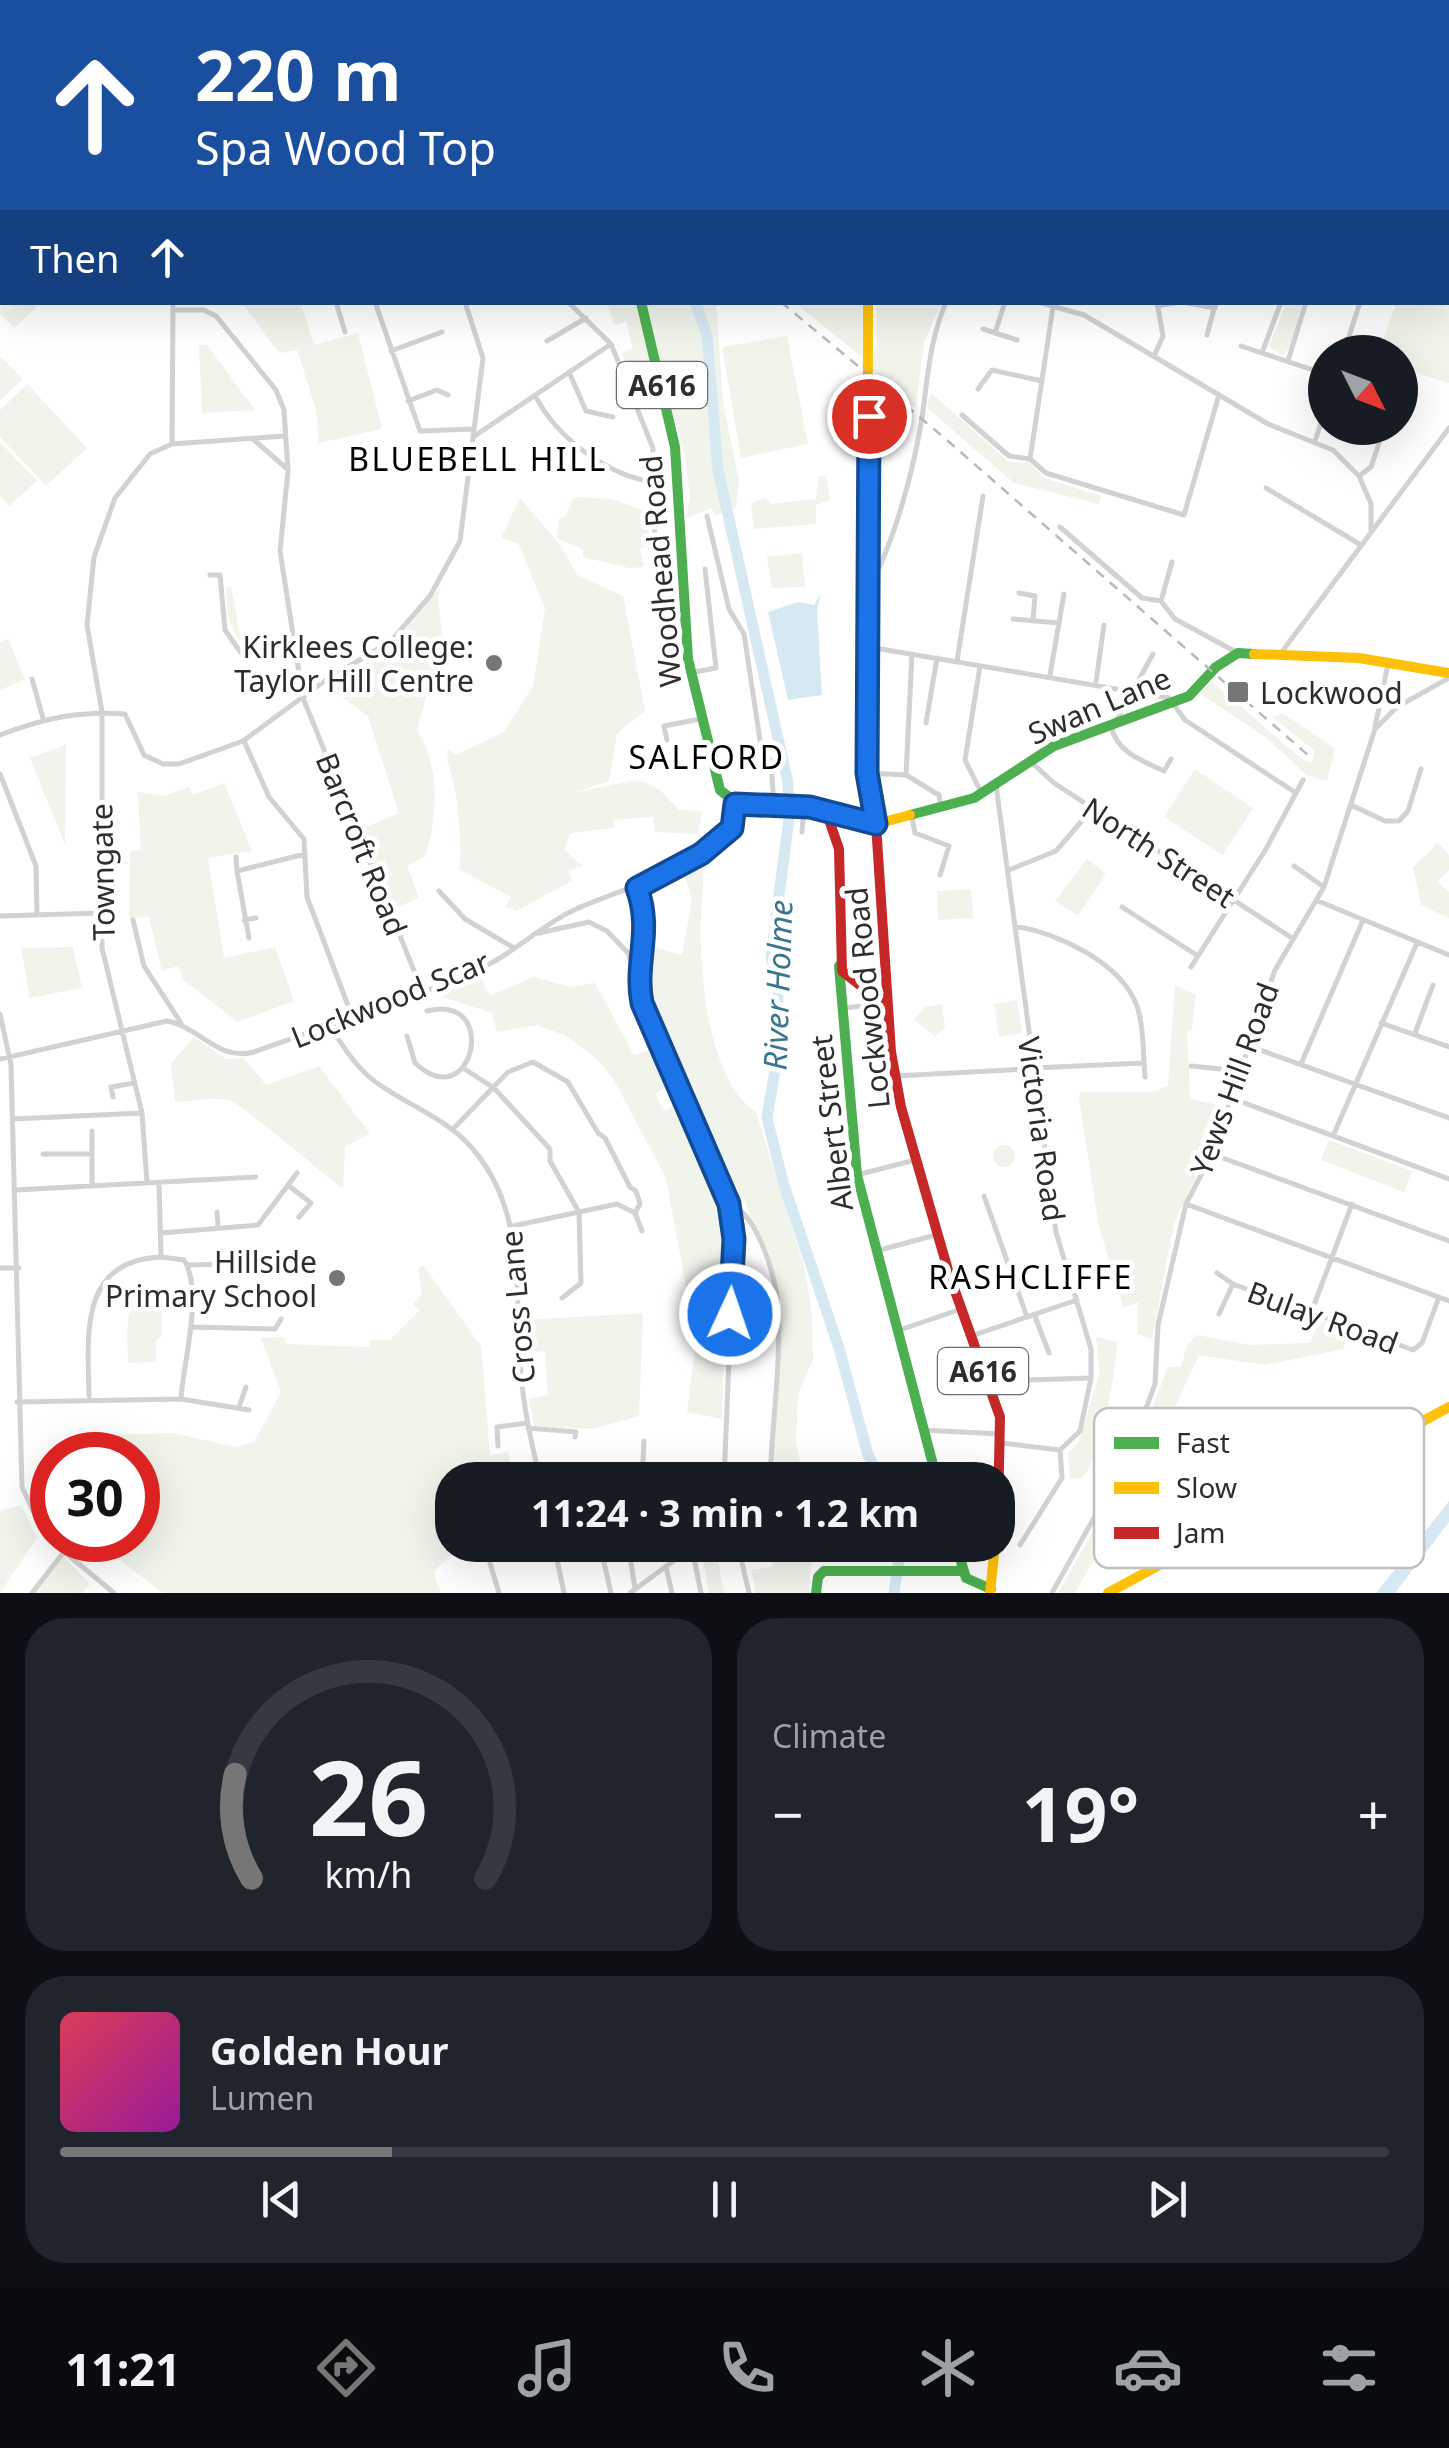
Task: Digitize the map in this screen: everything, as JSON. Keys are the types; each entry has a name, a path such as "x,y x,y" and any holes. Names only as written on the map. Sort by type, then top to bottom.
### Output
{"main road":[{"name":"Woodhead Road","path":"642,305 675,447 683,622 690,673 720,790 741,806"},
{"name":"Lockwood Road","path":"868,305 867,773 876,824 895,1076 936,1235 992,1394 1002,1439 1001,1462"},
{"path":"1238,653 1388,661 1449,675"},
{"name":"Swan Lane","path":"876,824 942,810 988,789 1054,746 1196,690 1216,667 1238,653"},
{"path":"741,806 803,806 876,824"},
{"name":"Albert Street","path":"824,812 841,841 836,915 856,1175 933,1462"},
{"path":"840,962 846,978 888,1007"},
{"path":"1424,1421 1449,1407"},
{"path":"961,1562 972,1584 991,1591 994,1562"},
{"path":"1108,1593 1154,1568"},
{"path":"816,1593 818,1577 824,1572 963,1570"}],"street":[{"path":"337,305 345,332"},
{"path":"376,305 420,431 473,429"},
{"path":"0,735 43,718 102,712 126,714 144,755 163,764 180,764 244,740 391,641 430,596 460,541 484,358 466,305"},
{"path":"571,305 611,344 653,448 657,550 666,591 683,622"},
{"path":"870,588 920,430 930,338 945,305"},
{"path":"995,333 1004,305"},
{"path":"1047,305 1084,314 1268,424 1308,438"},
{"path":"1155,354 1164,336 1157,305"},
{"path":"1207,335 1216,305"},
{"path":"1262,353 1280,305"},
{"path":"1288,360 1305,305"},
{"path":"1349,335 1359,305"},
{"path":"174,306 172,444 284,436"},
{"name":"Barcroft Road","path":"174,306 210,312 225,326 276,390 284,410 288,471 280,551 303,698 422,990"},
{"path":"1030,459 1053,307"},
{"path":"548,341 586,318"},
{"path":"984,329 1017,340"},
{"path":"392,351 442,332"},
{"path":"471,439 611,344"},
{"path":"1241,346 1308,368"},
{"path":"978,389 992,370 1042,382"},
{"path":"569,372 586,412 612,417"},
{"path":"408,401 436,390 448,395"},
{"path":"535,395 550,420 600,462 634,479 652,482"},
{"path":"962,415 1008,456 1030,459 1046,474 1184,515 1218,395"},
{"path":"1281,653 1449,428"},
{"path":"251,438 278,456 288,471"},
{"name":"Towngate","path":"147,1183 142,1113 105,969 101,913 102,712 87,625 94,557 104,524 126,480 150,454 172,444"},
{"path":"1323,445 1360,476 1370,504 1371,531"},
{"path":"1360,476 1370,467 1378,445"},
{"path":"1266,488 1361,544"},
{"path":"957,661 984,496"},
{"path":"707,516 729,609 744,634 761,746 771,762 777,806"},
{"path":"1060,526 1142,598 1161,601 1175,619 1238,653"},
{"path":"1161,601 1172,562"},
{"path":"690,673 716,668 705,569"},
{"path":"210,576 220,575 225,630 239,656 262,658 294,648"},
{"path":"1019,594 1036,596 1032,621"},
{"path":"1050,676 1064,594"},
{"path":"1012,619 1059,623"},
{"path":"1096,683 1104,625"},
{"path":"869,647 1096,683 1172,702 1185,720 1296,793"},
{"path":"906,775 907,688 912,654"},
{"path":"1153,654 1113,723 1114,739 1134,756 1164,770 1171,759"},
{"path":"926,724 937,658"},
{"name":"Yews Hill Road","path":"1146,1408 1155,1384 1158,1325 1186,1204 1212,1154 1274,970 1324,887 1375,729 1388,661"},
{"name":"Victoria Road","path":"980,666 964,760 999,807 1056,1232 1089,1337 1091,1378 1080,1431 1060,1450 1062,1478 1020,1545"},
{"path":"1375,729 1397,707 1449,675"},
{"path":"32,679 43,718"},
{"name":"Woodhead Road","path":"667,740 664,726 700,719"},
{"path":"244,740 269,797 304,839 307,897 352,1016"},
{"name":"North Street","path":"1030,761 1092,809 1292,938"},
{"path":"1351,805 1385,821 1399,821 1408,811 1422,769"},
{"path":"867,773 906,775 939,794 942,810"},
{"path":"0,774 36,866 37,915"},
{"path":"1191,966 1234,901 1303,780"},
{"path":"732,828 741,806"},
{"name":"Lockwood Scar","path":"133,920 144,966 181,1024 220,1050 241,1056 479,970 579,908 637,888 701,854 732,828 741,806"},
{"path":"802,832 803,806"},
{"path":"1008,870 1056,851 1092,809"},
{"path":"912,817 915,833 949,846 940,875"},
{"path":"237,871 262,868 305,854"},
{"path":"236,856 249,938"},
{"path":"1294,866 1324,887"},
{"path":"637,888 647,925 639,984"},
{"path":"439,891 465,918 514,948"},
{"path":"1316,900 1449,955"},
{"path":"1122,907 1198,956"},
{"path":"0,916 101,913"},
{"path":"244,920 256,918"},
{"path":"1301,1064 1362,920"},
{"path":"536,934 580,922 597,925 622,944 639,984 653,1034 729,1204 734,1239 725,1462"},
{"path":"1015,926 1063,940 1127,986 1139,1016 1145,1077"},
{"path":"1333,1136 1417,942"},
{"path":"1414,1034 1433,985"},
{"path":"842,1008 864,1006"},
{"path":"407,1036 409,1054 423,1070 437,1076 463,1068 473,1052 470,1028 452,1012 427,1010"},
{"path":"0,1014 10,1057 19,1268 17,1402 22,1487 30,1507"},
{"path":"0,1059 161,1021 181,1024"},
{"path":"1381,1023 1449,1047"},
{"name":"Cross Lane","path":"329,1024 352,1060 378,1084 453,1129 474,1149 499,1191 513,1226 528,1426 536,1462"},
{"path":"1249,1046 1449,1118"},
{"path":"453,1129 508,1072 533,1062 562,1076 585,1105 583,1110 606,1138 630,1187 636,1191 640,1204 635,1213"},
{"path":"895,1076 1144,1063"},
{"path":"1191,1066 1240,1072"},
{"path":"463,1068 494,1088 543,1138 558,1178 580,1212 581,1283 562,1298"},
{"path":"109,1078 113,1096"},
{"path":"111,1087 134,1083"},
{"path":"1231,1098 1449,1180"},
{"path":"12,1119 142,1113"},
{"path":"92,1131 92,1186"},
{"path":"43,1154 92,1154"},
{"path":"1212,1154 1449,1240"},
{"path":"841,1179 915,1160"},
{"path":"161,1233 258,1225 297,1173"},
{"path":"16,1190 256,1178"},
{"path":"159,1183 161,1256"},
{"path":"289,1186 311,1203 299,1217"},
{"path":"984,1196 988,1219 1049,1353"},
{"path":"513,1226 617,1204 635,1213 642,1231"},
{"path":"729,1204 748,1215 777,1294 771,1462"},
{"path":"1186,1204 1449,1300"},
{"path":"1311,1313 1352,1204"},
{"path":"217,1212 218,1226"},
{"path":"876,1252 936,1235"},
{"path":"89,1398 90,1311 96,1294 117,1270 161,1256 177,1258 188,1265 228,1264"},
{"path":"181,1400 191,1327 188,1265"},
{"path":"0,1268 19,1268"},
{"name":"Bulay Road","path":"1218,1273 1233,1284 1413,1350 1422,1343 1439,1297"},
{"name":"Bulay Road","path":"1219,1314 1233,1284"},
{"path":"571,1289 571,1298"},
{"path":"970,1336 1077,1300"},
{"path":"897,1331 960,1309"},
{"path":"191,1327 275,1329 280,1319"},
{"path":"992,1394 1027,1380 1091,1378"},
{"path":"239,1407 246,1387"},
{"path":"17,1402 89,1398 181,1400 249,1410"},
{"path":"498,1446 497,1426 562,1428 576,1432 575,1436"},
{"path":"923,1430 1060,1450"},
{"path":"643,1462 644,1440"},
{"name":"Yews Hill Road","path":"1052,1593 1094,1518"},
{"path":"32,1593 57,1562"},
{"path":"73,1562 114,1593"},
{"path":"558,1562 564,1593"},
{"path":"604,1562 611,1593"},
{"path":"630,1562 632,1590"},
{"path":"632,1590 672,1562"},
{"path":"696,1562 701,1593"},
{"path":"742,1562 749,1593"},
{"path":"490,1564 499,1593"},
{"path":"666,1566 672,1593"}],"shaded area":[{"path":"1,305 37,307 14,328 0,314"},
{"path":"243,305 302,305 314,345 358,333 382,429 319,443 316,409 297,350 279,353"},
{"path":"608,305 716,305 723,403 739,480 736,508 716,515 711,508 686,519 690,496 675,420 641,383 640,364 631,367 621,354 633,348 626,322 614,325"},
{"path":"797,305 863,305 862,357"},
{"path":"876,305 941,305 924,342 916,408 868,366 876,348"},
{"path":"1285,305 1301,305 1290,347 1283,356 1269,346"},
{"path":"1395,305 1449,305 1449,383 1418,374 1418,335 1385,335"},
{"path":"787,336 808,444 741,458 722,347"},
{"path":"199,345 207,345 255,410 202,413"},
{"path":"0,356 23,379 0,401"},
{"path":"27,384 87,448 46,486 0,437 0,410"},
{"path":"931,393 1009,462 1028,462 1044,478 1101,496 1099,504 1014,483 927,408"},
{"path":"0,442 37,481 9,506 0,496"},
{"path":"819,476 826,477 830,500 816,505 816,524 754,529 751,503 766,498 772,504 816,499"},
{"path":"520,498 560,545 577,575 623,596 645,711 617,733 609,781 573,793 644,782 660,790 679,810 702,811 698,834 655,832 653,817 614,820 613,828 571,833 564,850 583,866 568,870 572,881 516,911 506,907 511,897 459,869 458,812 448,749 456,755 504,732 533,686 545,608 518,543 501,538"},
{"path":"573,499 612,499 645,511 651,543 640,549 644,567 629,568 583,557 583,550 557,538 559,519 566,516"},
{"path":"802,553 805,587 772,588 767,557"},
{"path":"231,586 240,635 250,634 261,642 257,650 240,640 231,625 226,588"},
{"path":"441,586 438,597 444,653 431,678 417,731 433,775 432,825 425,856 407,866 419,898 390,910 359,830 399,813 368,716 325,685 389,651"},
{"path":"821,593 817,610 822,695 788,700 768,612 798,602 814,605"},
{"path":"8,639 25,679 0,690 0,643"},
{"path":"1211,681 1303,760 1312,763 1314,751 1273,717 1282,713 1335,748 1327,781 1308,776 1268,739 1201,694"},
{"path":"66,745 65,845 30,758"},
{"path":"1195,769 1253,808 1223,855 1164,817"},
{"path":"224,783 252,851 208,858 224,958 275,947 294,1001 237,1022 184,980 178,966 162,971 149,917 129,918 130,851 141,850 138,792 164,796 189,787 193,795"},
{"path":"1438,843 1449,855 1449,870 1437,881 1449,892 1449,918 1421,905 1413,867"},
{"path":"1087,859 1106,874 1078,915 1055,901"},
{"path":"701,860 702,965 709,1022 726,1075 739,1096 756,1112 805,1269 813,1359 798,1394 796,1442 801,1462 771,1462 782,1302 744,1199 736,1199 687,1108 652,1013 646,945 682,955 692,899 683,870"},
{"path":"971,889 973,918 938,920 937,891"},
{"path":"73,947 82,988 30,998 21,948"},
{"path":"480,976 490,996 533,977 571,987 595,983 634,1055 655,1049 671,1083 655,1094 664,1111 680,1102 727,1218 722,1419 687,1412 696,1341 666,1178 614,1080 599,1061 567,1036 537,1025 497,1032 492,1013 430,993"},
{"path":"1175,985 1196,995 1192,1030 1187,1032 1190,1099 1223,1106 1210,1147 1174,1223 1152,1339 1138,1334 1138,1302 1124,1308 1099,1227 1079,1098 1081,1092 1150,1092 1168,1086"},
{"path":"1017,1000 1022,1033 999,1037 994,1004"},
{"path":"942,1004 945,1027 935,1037 914,1019 926,1007"},
{"path":"194,1037 226,1059 244,1058 266,1085 319,1066 370,1134 345,1146 343,1189 230,1100 175,1102 171,1064"},
{"path":"1329,1140 1412,1171 1404,1192 1321,1160"},
{"path":"1004,1145 1012,1148 1012,1164 1004,1167 996,1164 993,1156 996,1148"},
{"path":"423,1265 481,1346 490,1455 508,1452 510,1462 435,1462 435,1562 444,1562 433,1572 441,1593 163,1593 123,1562 160,1562 160,1433 235,1447 254,1442 281,1392 261,1338 284,1337 286,1344 370,1347 370,1340 390,1340 420,1310 413,1304 422,1294 418,1268"},
{"path":"162,1287 162,1336 156,1341 156,1362 128,1363 129,1314 133,1305 148,1290"},
{"path":"643,1313 639,1416 592,1429 534,1426 529,1399 548,1395 545,1351 525,1353 525,1320"},
{"path":"1319,1320 1346,1329 1344,1349 1265,1365 1199,1355 1174,1408 1152,1408 1168,1367 1181,1367 1187,1345 1197,1335 1249,1345 1310,1343"},
{"path":"1096,1337 1117,1342 1111,1391 1107,1408 1094,1408 1094,1455 1088,1470 1082,1478 1070,1479 1068,1453 1078,1443 1100,1373"},
{"path":"1449,1501 1449,1522 1424,1555 1424,1533"},
{"path":"21,1505 30,1524 30,1548 0,1593 0,1511"},
{"path":"1094,1530 1094,1560 1075,1593 1058,1593"},
{"path":"58,1562 69,1562 90,1584 83,1593 35,1593"},
{"path":"703,1562 718,1562 724,1593 709,1593"},
{"path":"772,1562 811,1562 809,1593 756,1593 751,1570 773,1567"},
{"path":"1396,1568 1414,1568 1395,1593 1376,1593"}],"waterway":[{"name":"River Holme","path":"696,305 707,335 718,470 788,783 789,819 771,955 778,993 777,1058 767,1118 784,1185 839,1348 872,1462"},
{"name":"River Holme","path":"894,1593 899,1562"}],"railway":[{"path":"785,305 941,435 1309,756"}],"traffic: fast":[{"path":"642,305 675,447 688,659 720,790 753,806 837,814 876,824"},
{"path":"910,815 974,798 1054,746 1189,696 1216,667 1238,653 1254,654"},
{"path":"829,816 866,829 876,824"},
{"path":"839,966 857,1175 932,1462"},
{"path":"961,1562 966,1578 991,1589"},
{"path":"816,1593 818,1577 824,1571 963,1571"}],"traffic: slow":[{"path":"868,305 867,773 876,824 910,815"},
{"path":"1254,654 1359,658 1449,673"},
{"path":"1424,1421 1449,1407"},
{"path":"990,1593 993,1562"},
{"path":"1108,1593 1154,1568"}],"traffic: jam":[{"path":"827,814 839,849 842,971 888,1007"},
{"path":"876,824 891,1052 901,1107 950,1277 1000,1417 999,1462"}],"place":[{"name":"Kirklees College: Taylor Hill Centre","path":"494,663"},
{"name":"Lockwood","path":"1238,692"},
{"name":"Hillside Primary School","path":"337,1278"}],"district":[{"name":"BLUEBELL HILL","path":"478,458"},
{"name":"SALFORD","path":"707,756"},
{"name":"RASHCLIFFE","path":"1031,1276"}],"route":[{"path":"730,1314 733,1220 705,1144 668,1069 642,1003 639,984 647,925 637,888 708,850 732,828 735,804 810,807 869,819 876,824 867,773 869,416"}]}
